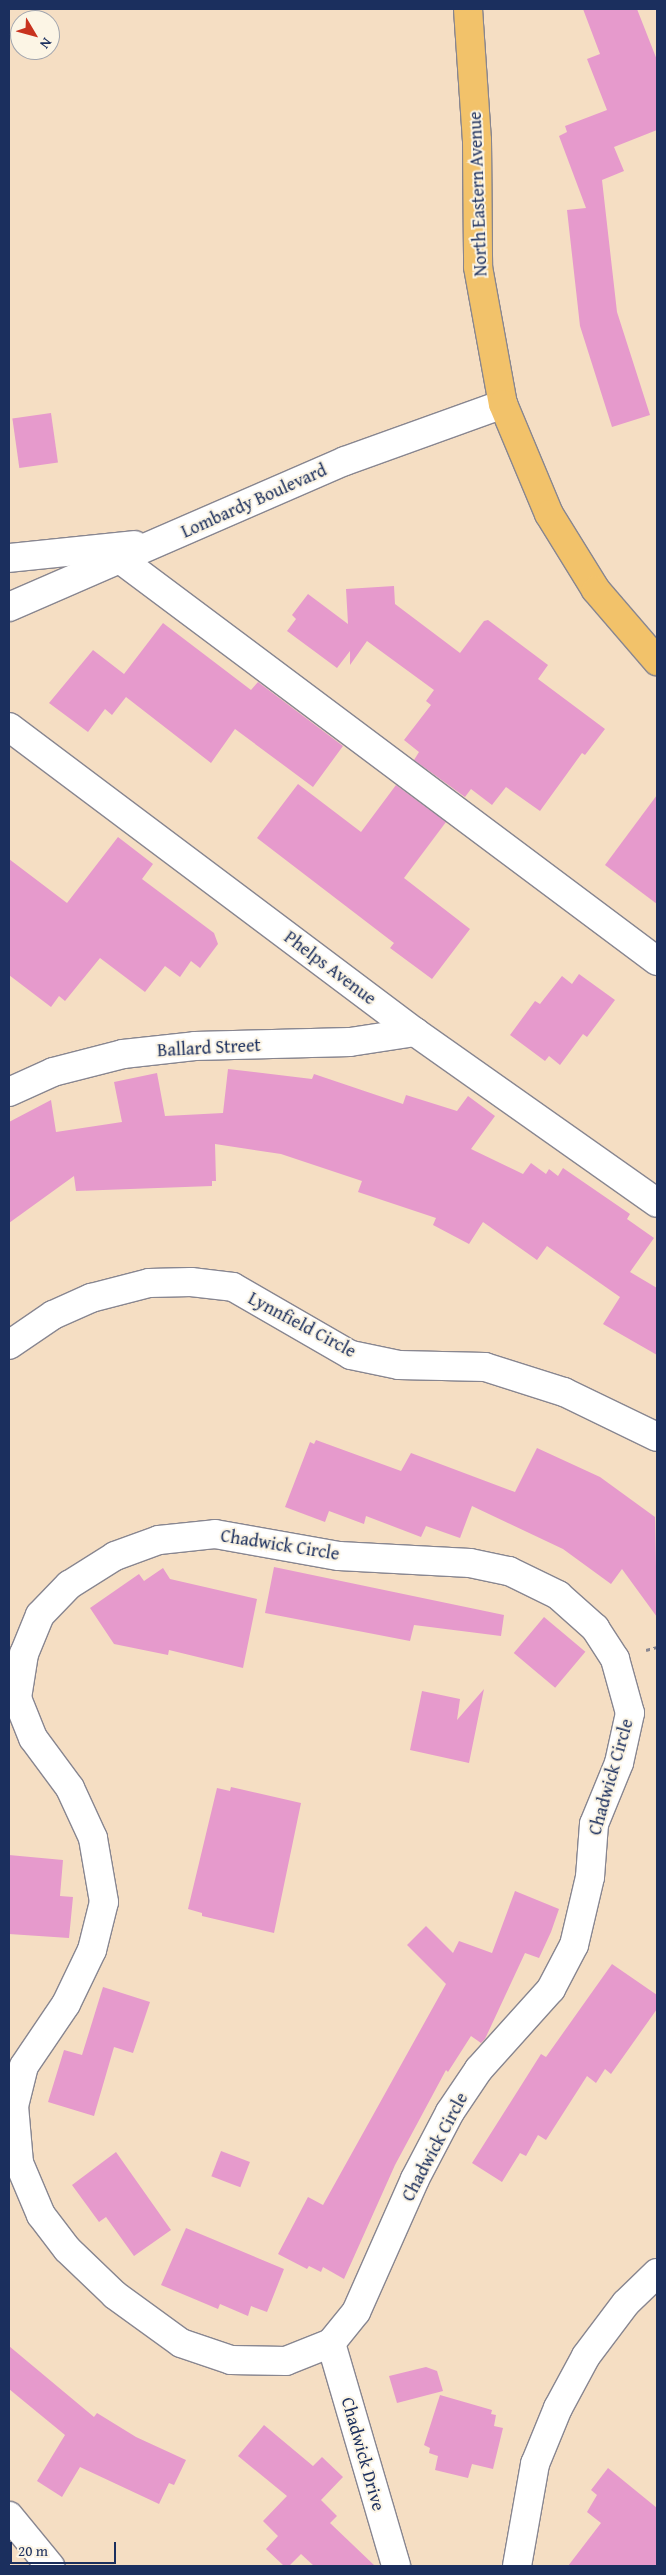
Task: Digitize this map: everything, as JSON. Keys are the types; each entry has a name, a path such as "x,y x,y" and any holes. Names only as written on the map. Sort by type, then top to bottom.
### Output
{"main road":[{"name":"North Eastern Avenue","path":"468,9 477,140 478,267 503,404 549,514 596,590 657,661"}],"street":[{"name":"Lombardy Boulevard","path":"9,607 345,461 503,404"},
{"path":"9,558 158,542"},
{"path":"120,559 657,961"},
{"name":"Phelps Avenue","path":"9,727 415,1032 657,1203"},
{"name":"Ballard Street","path":"9,1092 53,1072 123,1054 195,1046 350,1042 415,1032"},
{"name":"Lynnfield Circle","path":"9,1345 53,1315 91,1298 149,1283 191,1282 232,1287 266,1304 351,1355 398,1365 485,1367 564,1392 657,1437"},
{"name":"Chadwick Circle","path":"216,1534 339,1556 470,1563 509,1571 558,1595 595,1628 615,1659 630,1713 619,1763 594,1824 590,1877 574,1945 551,1989 479,2069 450,2112 415,2179 356,2312 330,2342 286,2361 231,2360 181,2343 114,2294 66,2248 41,2215 19,2163 14,2106 24,2066 66,2004 92,1950 104,1902 93,1838 70,1788 33,1738 17,1698 24,1654 40,1615 69,1585 115,1556 159,1540 216,1534"},
{"path":"517,2566 535,2464 558,2408 586,2356 626,2303 657,2273"},
{"name":"Chadwick Drive","path":"330,2342 396,2566"},
{"path":"9,2516 50,2566"}],"building":[{"path":"583,9 637,9 657,60 657,130 614,147 624,171 602,180 617,312 650,415 612,427 580,326 567,210 586,208 559,136 567,132 565,126 607,110 587,59 600,54"},
{"path":"51,413 58,463 19,468 12,418"},
{"path":"394,586 395,604 460,653 484,621 488,620 548,665 538,679 605,729 585,755 582,753 540,811 506,787 492,805 471,789 465,797 414,760 419,752 404,740 431,705 426,701 434,690 367,641 350,665 350,651 337,668 287,631 296,619 292,615 308,594 348,624 346,589"},
{"path":"163,623 251,690 258,682 343,746 313,787 235,729 211,763 126,697 112,715 105,709 88,732 49,703 93,650 124,674"},
{"path":"298,784 361,832 396,785 446,822 404,878 470,929 432,979 390,948 394,943 257,838"},
{"path":"657,795 657,904 605,865"},
{"path":"118,837 153,864 142,879 214,933 218,944 200,968 191,961 180,977 165,966 145,992 100,958 65,1001 59,996 51,1007 9,975 9,859 67,903"},
{"path":"579,974 615,1000 587,1037 583,1034 560,1065 549,1056 545,1061 510,1035 535,1001 540,1004 562,976 572,984"},
{"path":"228,1069 312,1079 314,1074 403,1104 406,1095 457,1111 468,1096 495,1116 471,1149 523,1174 531,1163 546,1174 549,1169 558,1176 563,1168 630,1214 627,1219 654,1238 630,1272 657,1288 657,1355 603,1324 620,1297 547,1246 537,1260 483,1222 469,1244 433,1225 436,1218 358,1192 362,1181 281,1154 215,1144 216,1181 212,1181 212,1186 76,1191 74,1176 9,1223 9,1122 51,1100 56,1132 122,1122 114,1082 157,1073 165,1116 223,1113"},
{"path":"316,1440 401,1471 411,1453 515,1492 537,1448 600,1477 655,1517 657,1617 622,1569 611,1584 563,1549 472,1506 460,1538 426,1526 421,1537 366,1516 364,1524 329,1511 325,1522 285,1507 310,1442 314,1444"},
{"path":"274,1567 504,1615 501,1636 414,1625 410,1641 265,1613"},
{"path":"163,1568 170,1579 257,1599 243,1668 169,1650 168,1655 114,1644 90,1608 139,1574 144,1581"},
{"path":"544,1617 585,1652 555,1688 514,1653"},
{"path":"484,1689 469,1763 410,1750 422,1691 460,1699 457,1720"},
{"path":"231,1787 301,1803 274,1933 202,1916 202,1913 188,1909 217,1788 230,1791"},
{"path":"9,1855 63,1860 60,1896 73,1897 69,1938 9,1934"},
{"path":"515,1891 559,1909 551,1932 539,1958 525,1953 485,2039 481,2043 471,2036 448,2072 446,2070 395,2165 344,2279 323,2267 321,2272 309,2266 307,2269 278,2254 308,2197 323,2205 446,1984 407,1945 426,1926 453,1953 459,1941 492,1953"},
{"path":"612,1964 657,1995 657,2009 611,2074 605,2069 596,2083 587,2076 546,2140 538,2135 526,2156 520,2153 502,2182 472,2163 541,2054 546,2057"},
{"path":"103,1987 150,2002 133,2053 114,2047 94,2116 48,2102 64,2050 82,2055"},
{"path":"221,2151 250,2162 240,2187 211,2176"},
{"path":"116,2152 171,2230 134,2256 106,2217 99,2222 72,2185"},
{"path":"186,2228 284,2269 267,2312 251,2306 248,2316 220,2304 218,2309 161,2285"},
{"path":"9,2346 94,2417 97,2413 136,2437 186,2460 174,2485 169,2483 159,2504 80,2467 62,2497 37,2481 65,2435 9,2389"},
{"path":"426,2367 437,2371 443,2391 397,2403 389,2376"},
{"path":"440,2395 492,2410 491,2414 496,2415 494,2426 503,2428 493,2469 472,2464 468,2478 435,2470 438,2456 429,2453 430,2448 424,2445"},
{"path":"264,2425 313,2466 322,2457 343,2477 321,2500 337,2516 330,2523 375,2566 314,2566 301,2554 289,2566 284,2566 266,2549 278,2536 263,2521 287,2496 238,2456"},
{"path":"608,2468 657,2508 657,2566 568,2566 601,2523 587,2512 597,2495 591,2490"}]}
